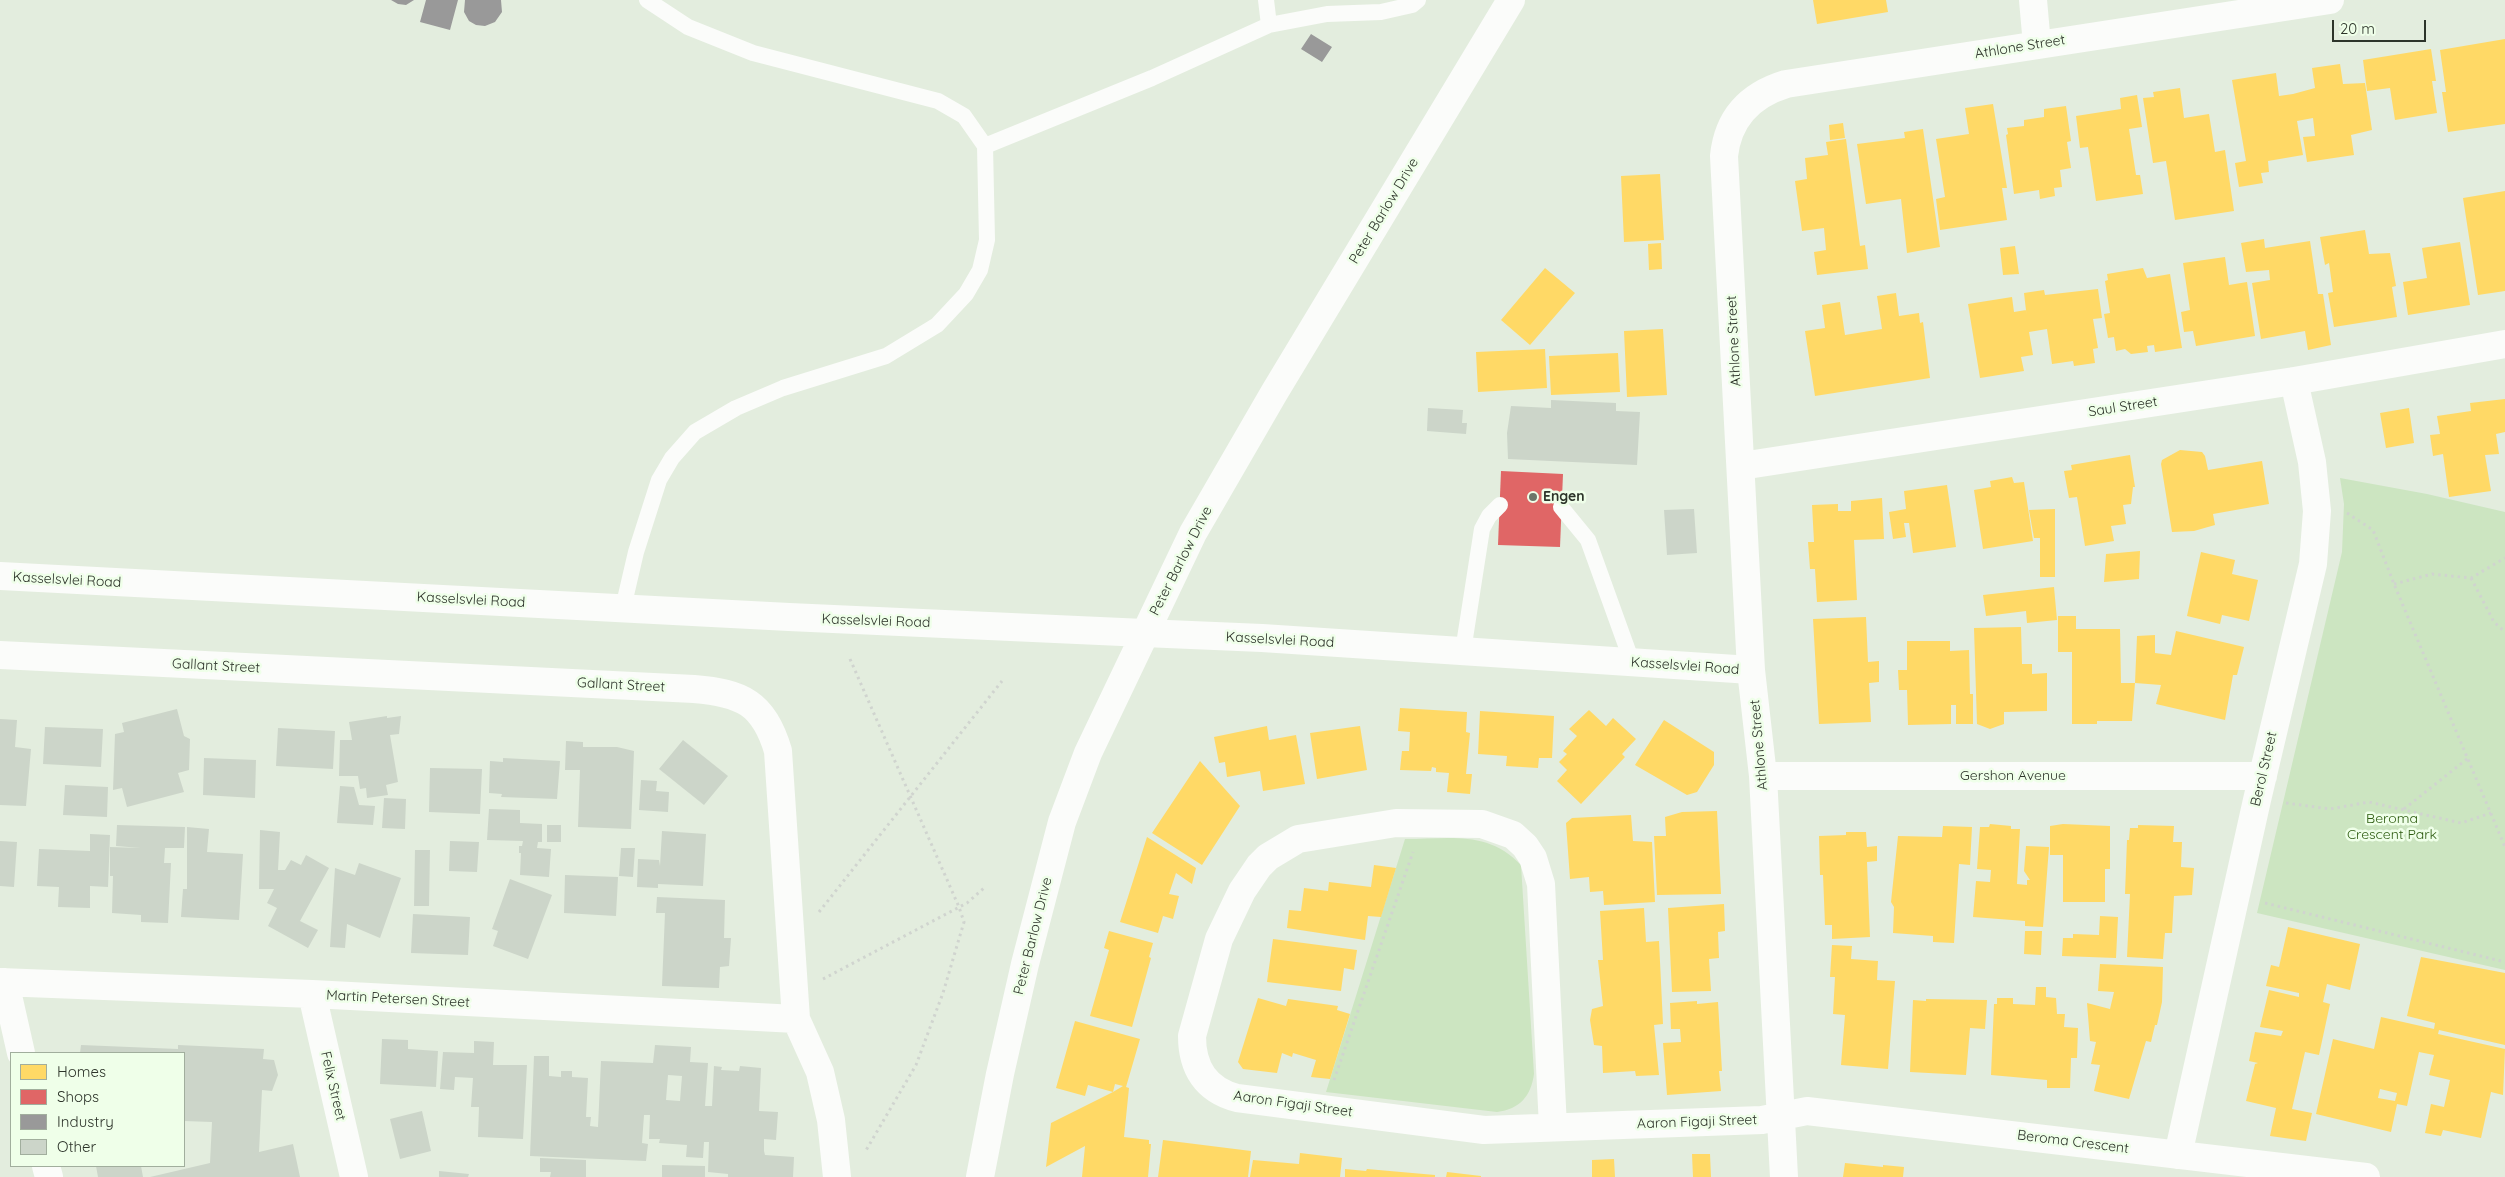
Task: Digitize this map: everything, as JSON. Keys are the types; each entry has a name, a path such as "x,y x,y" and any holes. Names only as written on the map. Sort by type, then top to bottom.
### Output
{"street":[{"name":"Peter Barlow Drive","path":"980,1177 1000,1074 1062,822 1088,753 1193,533 1274,394 1511,0"},
{"path":"2032,0 2037,45"},
{"name":"Athlone Street","path":"1784,1177 1763,776 1752,670 1724,156 1730,128 1737,115 1758,95 1786,84 2330,0"},
{"name":"Saul Street","path":"1741,466 2294,381 2505,344"},
{"name":"Berol Street","path":"2178,1155 2262,776 2313,564 2317,512 2312,462 2294,381"},
{"name":"Kasselsvlei Road","path":"0,576 1144,633 1752,670"},
{"name":"Gallant Street","path":"0,655 694,689 728,694 745,700 762,714 772,732 778,751 796,1020 820,1072 831,1120 837,1177"},
{"name":"Gershon Avenue","path":"1763,776 2262,776"},
{"name":"Aaron Figaji Street","path":"1553,1126 1541,884 1533,858 1512,835 1498,828 1482,824 1396,823 1298,839 1278,850 1259,866 1242,891 1219,938 1192,1036 1195,1065 1202,1077 1218,1091 1237,1098 1484,1130 1553,1126 1762,1120 1781,1116"},
{"path":"2,982 21,1052"},
{"name":"Martin Petersen Street","path":"2,982 312,994 796,1020"},
{"name":"Felix Street","path":"312,994 354,1177"},
{"name":"Beroma Crescent","path":"1781,1116 1807,1111 2366,1177"}],"lane":[{"path":"623,608 636,552 659,480 672,458 695,432 736,408 782,388 886,356 938,325 966,294 980,270 987,240 985,146 964,116 938,101 753,53 688,28 647,0"},
{"path":"1266,0 1269,25"},
{"path":"985,146 1152,78 1269,25 1327,14 1382,12 1412,5 1418,0"},
{"path":"1463,651 1482,529 1488,516 1500,505"},
{"path":"1561,507 1588,540 1632,662"}],"path":[{"path":"2341,509 2373,530 2505,847"},
{"path":"2394,584 2432,574 2471,578 2505,558"},
{"path":"2471,578 2494,622 2505,632"},
{"path":"850,659 964,922 943,993 916,1065 862,1157"},
{"path":"813,919 1002,681"},
{"path":"2403,810 2468,759"},
{"path":"2280,803 2330,808 2369,802 2461,823 2491,813"},
{"path":"1324,1109 1422,823"},
{"path":"821,980 959,907 984,888"},
{"path":"2236,896 2505,962"}],"green space":[{"name":"Beroma Crescent Park","path":"2340,478 2427,494 2505,512 2505,970 2257,913 2342,552 2344,504"},
{"path":"1452,838 1481,841 1495,846 1521,865 1534,1074 1527,1095 1512,1108 1497,1112 1326,1092 1405,839"}],"building: Homes":[{"path":"1813,0 1886,0 1888,12 1817,24"},
{"path":"2505,39 2505,124 2448,132 2442,92 2446,92 2440,50"},
{"path":"2431,49 2436,81 2432,81 2437,113 2395,120 2390,88 2367,91 2363,60"},
{"path":"2340,64 2343,84 2365,83 2372,130 2351,135 2354,155 2307,162 2303,137 2315,136 2313,118 2297,121 2303,155 2268,161 2269,172 2261,173 2263,183 2239,187 2235,163 2246,161 2232,80 2276,73 2279,96 2293,94 2315,88 2312,68"},
{"path":"2180,88 2184,118 2209,114 2215,152 2225,150 2234,211 2175,220 2166,161 2153,163 2143,98 2154,97 2153,92"},
{"path":"2137,95 2142,127 2129,129 2136,175 2140,175 2143,194 2096,201 2088,147 2080,148 2076,116 2121,109 2120,98"},
{"path":"1993,104 2007,188 2002,188 2007,220 1940,230 1936,199 1945,197 1936,139 1969,134 1965,108"},
{"path":"2066,106 2071,141 2067,142 2071,168 2060,170 2062,187 2054,188 2055,196 2040,199 2039,190 2014,194 2006,135 2008,134 2007,128 2024,126 2024,120 2044,117 2044,109"},
{"path":"1843,123 1845,138 1830,140 1829,125"},
{"path":"1923,129 1940,247 1907,253 1901,199 1866,204 1857,144 1905,138 1904,132"},
{"path":"1846,139 1860,246 1865,245 1868,269 1817,275 1814,252 1826,250 1824,228 1802,231 1795,181 1807,179 1805,158 1828,155 1826,142"},
{"path":"1660,174 1664,240 1624,242 1621,176"},
{"path":"2505,191 2505,291 2478,295 2463,198"},
{"path":"2365,230 2369,254 2390,253 2396,286 2392,287 2397,317 2334,327 2328,293 2333,292 2329,263 2325,265 2320,237"},
{"path":"2264,239 2265,248 2310,241 2318,294 2323,294 2331,345 2308,350 2305,331 2261,339 2252,283 2270,280 2269,270 2246,272 2241,243"},
{"path":"2460,242 2470,305 2408,315 2403,282 2427,278 2422,248"},
{"path":"1661,243 1662,269 1649,270 1648,244"},
{"path":"2015,246 2019,274 2003,275 2000,248"},
{"path":"2225,257 2229,285 2247,282 2255,336 2196,346 2193,331 2184,332 2181,312 2190,310 2183,263"},
{"path":"1545,268 1575,293 1530,345 1501,320"},
{"path":"2143,268 2147,278 2170,274 2182,348 2155,352 2154,345 2147,346 2148,352 2131,354 2125,349 2116,351 2114,337 2108,338 2104,314 2110,313 2105,281 2108,280 2107,274"},
{"path":"2098,289 2102,318 2093,319 2098,348 2093,349 2095,363 2074,366 2073,361 2052,364 2047,329 2029,332 2033,355 2021,357 2024,371 1980,378 1968,304 2012,297 2014,312 2026,310 2024,293 2044,290 2045,295"},
{"path":"1896,293 1899,316 1919,313 1920,323 1923,322 1930,378 1815,396 1805,331 1825,328 1822,305 1840,302 1845,335 1882,329 1877,296"},
{"path":"1663,329 1667,395 1627,397 1624,331"},
{"path":"1545,349 1547,388 1478,392 1476,352"},
{"path":"1618,353 1620,392 1551,395 1549,356"},
{"path":"2505,399 2505,432 2496,434 2499,454 2485,455 2491,491 2449,497 2443,454 2433,456 2430,435 2440,434 2437,416 2471,411 2470,403"},
{"path":"2409,408 2414,443 2386,448 2380,413"},
{"path":"2180,450 2202,452 2205,456 2208,470 2262,461 2269,504 2213,514 2215,525 2194,531 2172,532 2161,464 2162,460"},
{"path":"2130,455 2135,487 2133,487 2131,504 2123,505 2126,524 2111,526 2114,541 2085,546 2077,497 2069,498 2064,471 2072,470 2071,465"},
{"path":"2012,477 2014,483 2024,482 2033,541 1983,549 1974,490 1991,487 1990,481"},
{"path":"1947,485 1956,547 1913,553 1909,523 1904,523 1906,537 1893,539 1889,512 1906,509 1904,491"},
{"path":"1882,498 1884,539 1854,540 1857,600 1817,602 1815,569 1810,569 1808,542 1814,542 1812,505 1838,504 1838,511 1851,511 1851,501"},
{"path":"2055,509 2055,577 2040,577 2040,538 2034,538 2029,510"},
{"path":"2140,551 2139,579 2104,582 2106,554"},
{"path":"2201,552 2235,560 2232,574 2258,580 2249,621 2222,615 2220,624 2187,616"},
{"path":"2054,587 2057,620 2027,623 2026,611 1986,616 1983,595"},
{"path":"2058,616 2076,616 2076,629 2120,629 2121,683 2135,683 2132,721 2097,721 2097,724 2072,724 2072,652 2058,652"},
{"path":"1866,617 1868,662 1879,661 1879,682 1869,683 1871,722 1819,724 1813,619"},
{"path":"2021,627 2022,664 2032,664 2032,674 2047,673 2047,711 2004,712 2004,724 1990,729 1977,724 1974,628"},
{"path":"2176,631 2244,647 2237,675 2233,675 2225,720 2156,704 2161,685 2135,683 2137,636 2155,635 2155,653 2171,655"},
{"path":"1907,641 1950,641 1950,651 1969,650 1970,694 1973,694 1973,724 1956,724 1956,705 1951,705 1951,724 1908,725 1907,690 1899,690 1898,670 1907,670"},
{"path":"1400,708 1467,712 1466,732 1470,733 1466,774 1472,774 1470,794 1447,792 1449,773 1436,772 1436,768 1432,767 1431,771 1400,770 1402,751 1409,751 1410,732 1398,731"},
{"path":"1589,710 1606,726 1613,718 1636,739 1622,754 1625,757 1581,804 1557,781 1567,770 1559,762 1567,754 1563,751 1577,736 1569,729"},
{"path":"1480,711 1554,716 1552,758 1539,758 1538,768 1506,766 1507,756 1478,754"},
{"path":"1664,720 1714,752 1714,765 1697,792 1687,795 1635,765"},
{"path":"1267,726 1269,740 1296,735 1305,784 1263,791 1260,771 1227,777 1225,762 1219,763 1214,737"},
{"path":"1360,726 1367,770 1317,779 1310,733"},
{"path":"1200,761 1240,806 1202,865 1152,833"},
{"path":"1717,811 1721,894 1657,895 1654,836 1666,836 1665,817 1682,812"},
{"path":"1631,815 1633,841 1652,842 1655,902 1604,905 1603,891 1590,892 1589,877 1570,879 1566,823 1572,818"},
{"path":"1990,824 2020,829 2017,884 2027,885 2027,880 2030,880 2024,871 2026,846 2049,847 2043,927 2025,926 2025,921 1973,917 1976,881 1990,882 1991,870 1977,869 1980,827 1989,827"},
{"path":"2063,824 2110,826 2110,869 2105,869 2105,902 2063,902 2063,855 2050,855 2050,826"},
{"path":"2138,825 2174,826 2173,842 2182,842 2181,867 2194,868 2192,895 2174,896 2172,933 2165,933 2163,959 2127,957 2130,894 2125,894 2127,840 2129,840 2130,828 2138,828"},
{"path":"1943,826 1972,827 1970,865 1959,864 1954,943 1933,942 1933,936 1893,933 1894,907 1891,902 1898,836 1942,837"},
{"path":"1846,832 1866,832 1867,847 1877,846 1877,861 1867,862 1870,937 1832,939 1832,925 1825,925 1823,875 1820,875 1819,836 1846,835"},
{"path":"1147,837 1196,868 1192,884 1176,873 1169,894 1179,896 1173,919 1163,916 1158,933 1120,922"},
{"path":"1374,865 1396,868 1381,917 1368,916 1365,940 1287,928 1289,910 1301,911 1304,888 1328,891 1329,882 1371,887"},
{"path":"1724,904 1725,931 1718,932 1719,958 1709,959 1711,991 1672,992 1668,908"},
{"path":"1644,908 1646,942 1659,941 1663,1024 1654,1025 1659,1075 1636,1076 1635,1071 1603,1073 1602,1046 1594,1045 1590,1020 1592,1009 1603,1006 1598,960 1603,960 1600,911"},
{"path":"2100,916 2118,917 2116,958 2062,956 2063,938 2073,938 2073,934 2099,935"},
{"path":"2288,927 2360,944 2350,990 2327,984 2323,1002 2330,1004 2319,1055 2305,1052 2292,1109 2312,1113 2306,1141 2270,1136 2276,1108 2246,1101 2255,1064 2258,1063 2249,1061 2255,1032 2281,1036 2283,1031 2260,1027 2269,990 2299,997 2299,993 2266,986 2271,965 2279,967"},
{"path":"1109,931 1153,943 1149,957 1151,958 1132,1027 1090,1016 1109,950 1104,948"},
{"path":"2025,931 2042,931 2041,955 2024,954"},
{"path":"1273,939 1357,950 1354,970 1344,968 1341,991 1267,982"},
{"path":"1832,945 1852,946 1851,959 1878,961 1877,980 1895,981 1888,1069 1841,1065 1845,1015 1833,1014 1835,977 1830,977"},
{"path":"2421,957 2505,973 2505,1045 2439,1030 2438,1034 2505,1049 2503,1095 2491,1092 2481,1138 2443,1130 2441,1136 2425,1133 2431,1104 2444,1107 2450,1080 2429,1075 2434,1055 2419,1052 2407,1106 2397,1104 2391,1132 2316,1114 2333,1039 2374,1049 2381,1017 2434,1029 2435,1023 2407,1016","holes":["2380,1089 2397,1093 2395,1101 2378,1098"]},
{"path":"2100,964 2163,967 2162,1002 2157,1025 2155,1025 2151,1042 2146,1041 2129,1099 2094,1091 2100,1065 2091,1064 2096,1042 2090,1041 2087,1003 2110,1009 2114,992 2098,991"},
{"path":"2036,987 2046,987 2046,997 2056,998 2057,1014 2065,1014 2064,1027 2078,1028 2077,1058 2071,1058 2070,1088 2047,1088 2047,1080 1991,1075 1994,1004 1997,1004 1997,998 2013,998 2013,1004 2035,1005"},
{"path":"1258,998 1286,1006 1288,999 1338,1006 1337,1010 1350,1014 1330,1079 1311,1077 1316,1060 1293,1053 1292,1057 1282,1053 1277,1073 1243,1069 1238,1062"},
{"path":"1926,999 1987,1000 1985,1029 1970,1028 1966,1075 1910,1072 1913,1000 1926,1001"},
{"path":"1697,1001 1697,1004 1718,1002 1722,1071 1719,1071 1721,1091 1667,1095 1663,1043 1681,1042 1680,1029 1671,1029 1670,1003"},
{"path":"1075,1021 1140,1039 1126,1087 1129,1088 1124,1137 1149,1140 1149,1144 1151,1144 1148,1177 1082,1177 1085,1146 1046,1167 1051,1123 1113,1092 1088,1085 1085,1096 1056,1088","holes":["1115,1084 1123,1086 1113,1092"]},
{"path":"1163,1140 1251,1151 1248,1177 1158,1177"},
{"path":"1300,1153 1342,1158 1340,1177 1250,1177 1253,1160 1299,1164"},
{"path":"1692,1154 1710,1154 1711,1177 1693,1177"},
{"path":"1614,1159 1615,1177 1592,1177 1592,1160"},
{"path":"1845,1163 1904,1167 1903,1177 1843,1177"},
{"path":"1345,1169 1435,1175 1435,1177 1345,1177"},
{"path":"1447,1172 1481,1176 1481,1177 1446,1177"}],"building: Shops":[{"path":"1501,471 1563,474 1560,547 1498,545"}],"building: Industry":[{"path":"391,0 414,0 406,5 398,4"},
{"path":"426,0 458,0 450,30 420,22"},
{"path":"465,0 501,0 502,12 495,22 485,26 476,25 469,21 464,12"},
{"path":"1311,34 1332,47 1322,62 1301,49"}],"building: Other":[{"path":"1551,400 1616,403 1616,411 1640,412 1637,465 1508,459 1507,433 1511,406 1551,408"},
{"path":"1428,408 1463,410 1462,423 1467,423 1466,434 1427,431"},
{"path":"1694,509 1697,553 1667,555 1664,510"},
{"path":"177,709 184,736 190,739 189,770 178,773 184,792 127,807 122,788 113,790 115,734 124,732 122,723"},
{"path":"387,716 387,718 401,716 399,734 390,735 398,782 386,785 388,795 367,798 366,788 360,789 358,776 339,776 340,740 352,740 349,722"},
{"path":"0,719 17,720 15,747 31,749 26,806 0,805"},
{"path":"45,727 103,729 101,767 43,764"},
{"path":"278,728 335,731 333,769 276,766"},
{"path":"683,740 728,776 704,805 659,769"},
{"path":"566,741 583,742 583,747 617,747 634,751 631,829 578,827 580,770 565,770"},
{"path":"204,758 256,760 255,798 203,795"},
{"path":"503,758 560,761 557,799 501,797 502,794 489,793 490,761 503,762"},
{"path":"430,768 482,769 480,814 429,812"},
{"path":"641,780 657,781 656,791 669,792 668,812 639,810"},
{"path":"65,785 108,787 107,817 63,815"},
{"path":"340,786 354,787 359,805 375,806 373,825 337,823"},
{"path":"384,798 406,799 405,829 382,828"},
{"path":"489,809 520,810 520,823 542,824 542,842 538,842 537,848 551,849 549,877 520,875 521,853 519,853 519,846 522,846 523,841 487,840"},
{"path":"117,825 185,827 184,848 165,848 164,863 171,863 168,923 141,922 141,915 112,913 113,876 110,876 110,847 141,848 116,846"},
{"path":"547,825 561,825 561,842 547,842"},
{"path":"187,827 209,829 207,852 243,854 239,920 181,917 183,889 187,889"},
{"path":"260,830 280,832 278,870 285,870 291,860 301,865 306,855 329,868 300,921 318,930 308,948 268,926 277,908 267,903 274,889 259,889"},
{"path":"662,831 706,834 703,886 658,884 658,888 637,887 638,859 659,860 660,866"},
{"path":"90,834 110,835 108,887 90,886 90,908 58,907 59,887 37,886 39,849 90,851"},
{"path":"0,841 17,842 14,887 0,886"},
{"path":"450,841 479,842 477,872 449,871"},
{"path":"621,848 635,848 633,877 619,876"},
{"path":"415,850 430,850 429,906 414,906"},
{"path":"359,863 401,878 380,938 347,924 345,948 330,947 335,868 355,875"},
{"path":"565,875 618,877 616,916 564,913"},
{"path":"510,879 552,895 528,959 493,946 498,931 492,929"},
{"path":"657,897 725,900 724,938 731,938 729,966 720,967 719,988 662,986 665,913 656,913"},
{"path":"413,914 470,917 468,955 411,953"},
{"path":"382,1039 408,1040 408,1049 438,1051 436,1087 380,1084"},
{"path":"474,1041 494,1042 493,1065 527,1065 523,1139 478,1137 479,1107 471,1107 473,1078 455,1077 454,1090 440,1089 443,1052 474,1053"},
{"path":"81,1045 178,1049 178,1045 264,1049 263,1059 274,1060 278,1075 272,1091 262,1090 259,1152 293,1144 300,1177 150,1177 210,1163 212,1122 185,1121 185,1052 80,1052"},
{"path":"655,1045 691,1047 690,1062 708,1063 705,1106 712,1106 714,1066 722,1067 721,1070 739,1071 740,1066 761,1068 759,1111 778,1112 776,1140 764,1139 765,1155 794,1157 793,1177 728,1177 728,1174 708,1172 709,1142 704,1142 703,1158 686,1157 687,1145 659,1143 660,1139 649,1139 650,1115 644,1115 642,1143 648,1144 646,1161 530,1156 534,1056 549,1056 549,1076 561,1077 561,1071 572,1071 572,1077 588,1078 586,1117 591,1117 590,1126 598,1127 601,1061 653,1063","holes":["668,1075 682,1076 680,1101 666,1100"]},
{"path":"422,1111 431,1151 400,1159 390,1119"},
{"path":"540,1158 586,1160 586,1177 550,1177 551,1172 540,1172"},
{"path":"662,1165 705,1166 705,1177 662,1177"},
{"path":"96,1167 141,1167 143,1177 98,1177"},
{"path":"439,1171 469,1174 468,1177 439,1177"}],"place":[{"name":"Engen","path":"1533,497"}]}
